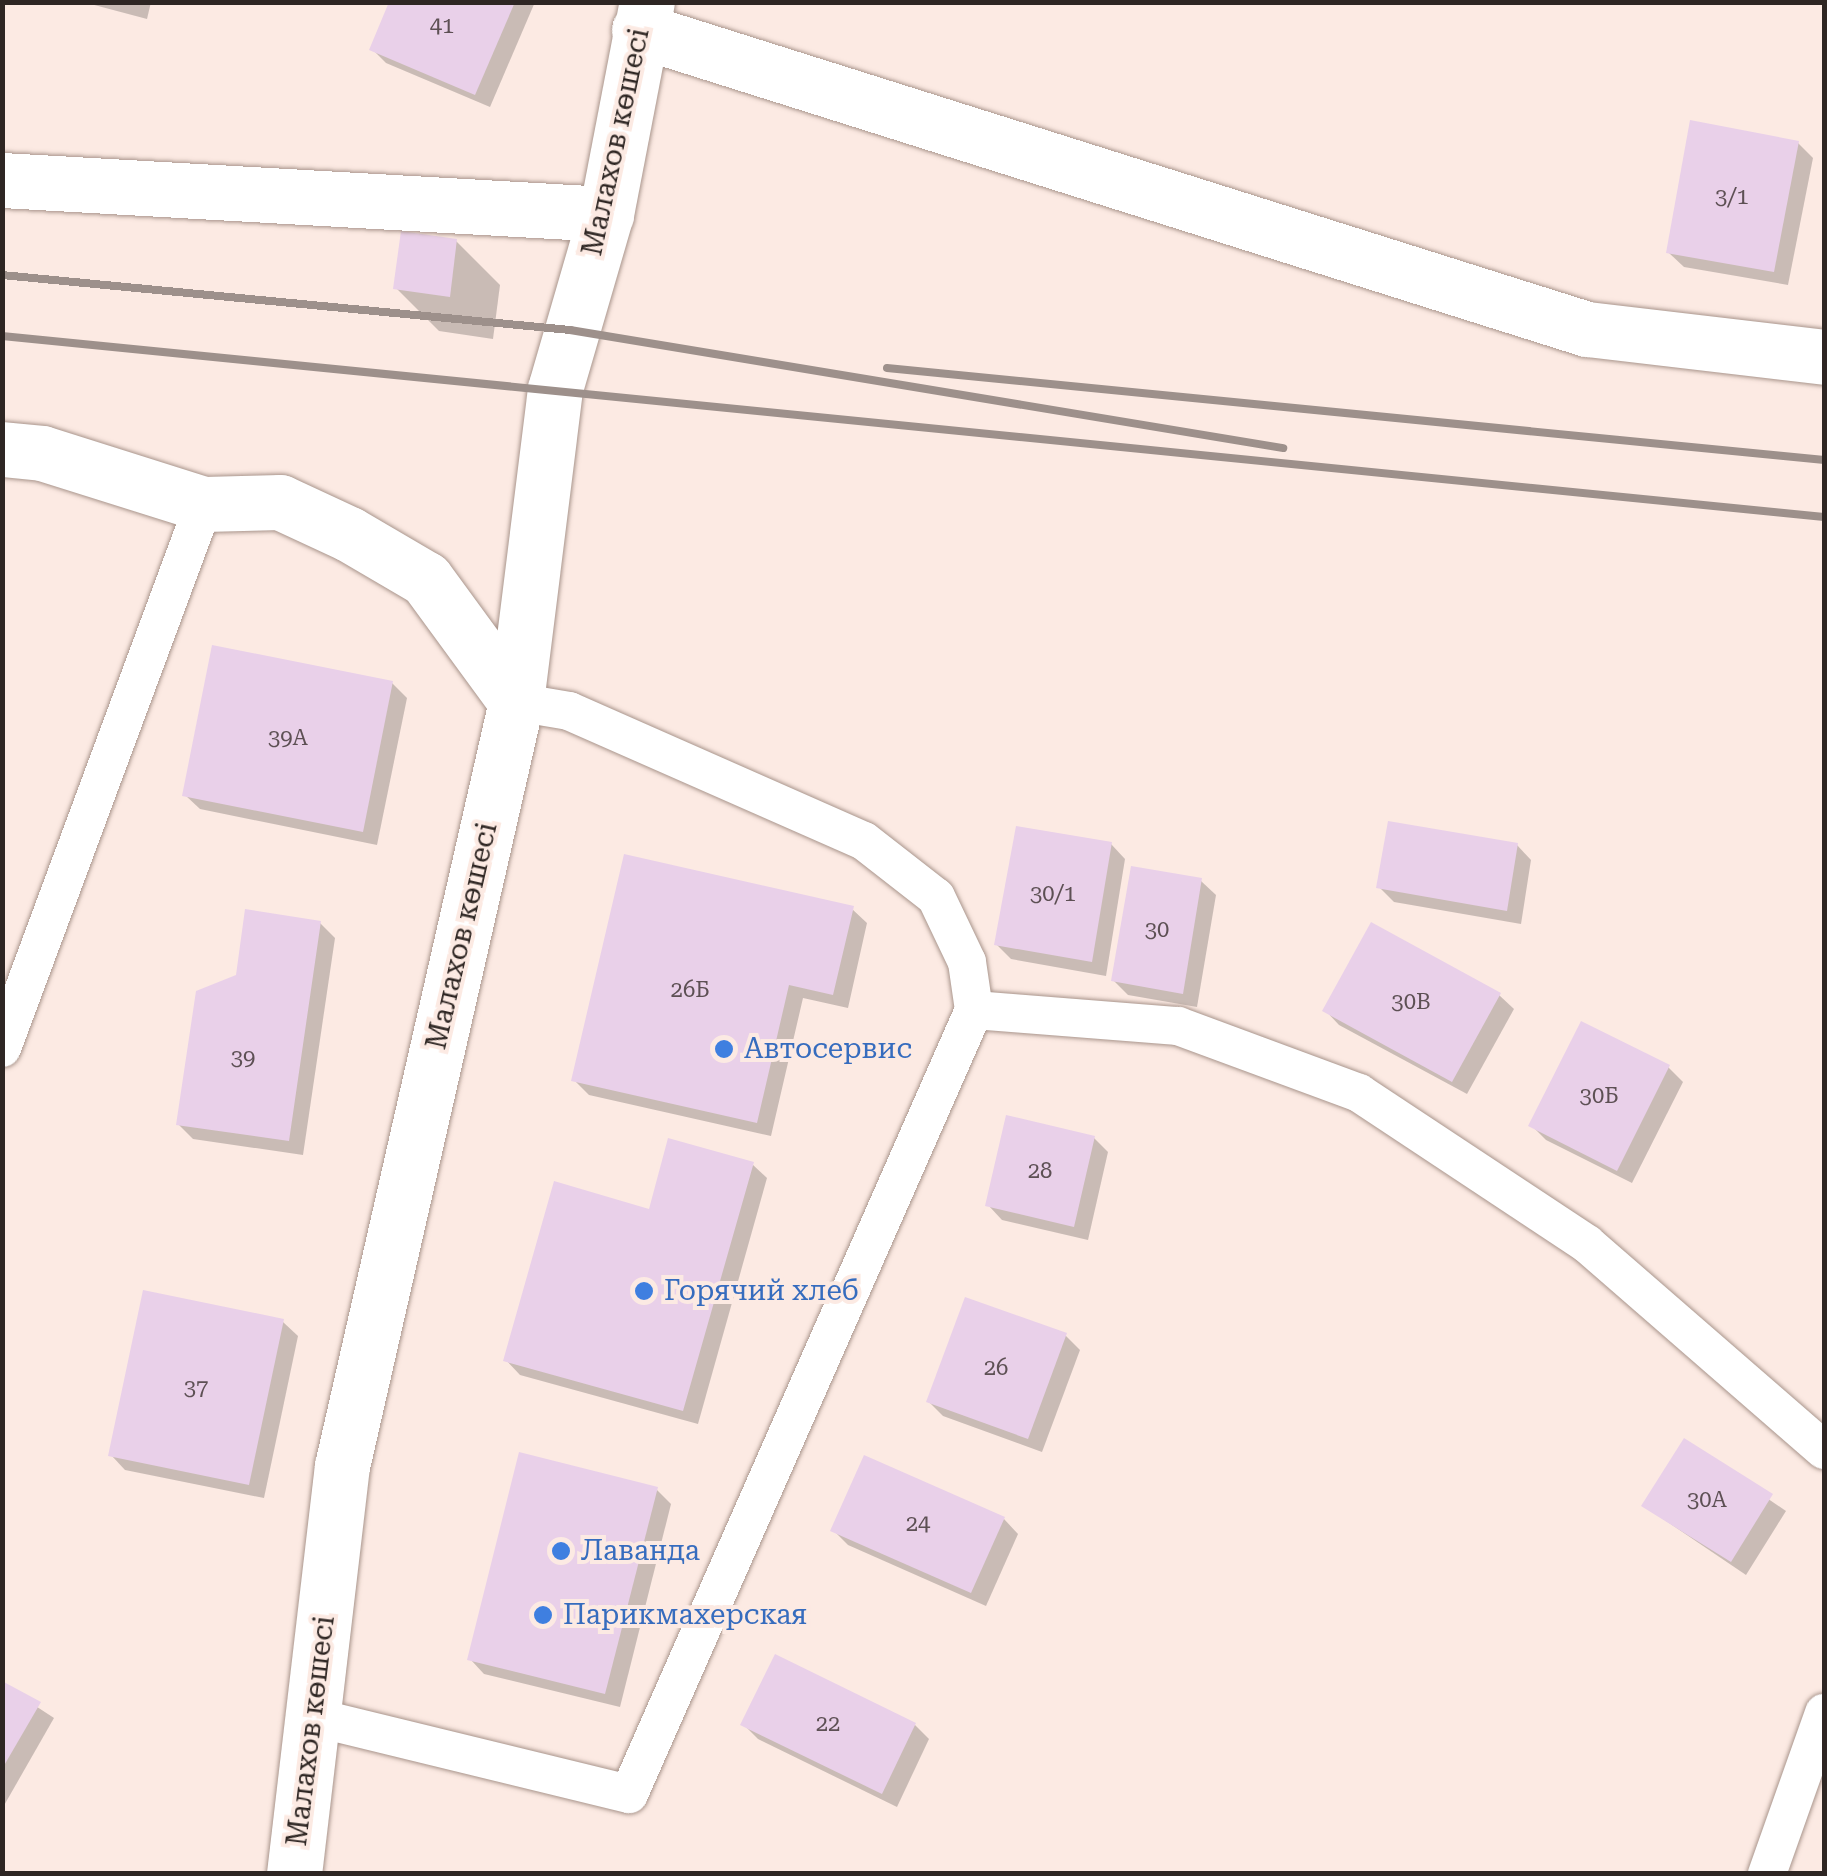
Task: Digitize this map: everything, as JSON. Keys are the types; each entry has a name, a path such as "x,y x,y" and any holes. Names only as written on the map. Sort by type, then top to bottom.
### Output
{"street":[{"name":"Малахов көшесі","path":"294,1874 342,1466 516,702 555,389 606,214 643,16"},
{"path":"643,16 1587,329 1824,357"},
{"path":"2,180 606,214"},
{"path":"2,449 42,453 204,504 280,502 426,579 516,702"}],"lane":[{"path":"2,1048 204,504"},
{"path":"313,1717 630,1794 974,1010 967,962 936,898 864,841 569,711 516,702"},
{"path":"974,1010 1178,1026 1359,1092 1587,1244 1824,1450"},
{"path":"1767,1874 1824,1713"}],"building":[{"path":"389,2 515,2 475,95 369,50"},
{"path":"1690,120 1799,141 1774,272 1666,253"},
{"path":"401,231 457,239 450,297 393,289"},
{"path":"212,645 393,681 363,832 182,796"},
{"path":"1388,821 1518,843 1507,911 1376,888"},
{"path":"1016,826 1112,842 1092,962 994,945"},
{"path":"624,854 854,906 833,995 789,985 757,1123 571,1081"},
{"path":"1131,866 1202,878 1183,994 1111,981"},
{"path":"245,909 321,921 289,1141 176,1125 196,991 236,975"},
{"path":"1371,922 1501,993 1452,1082 1322,1011"},
{"path":"1581,1021 1670,1065 1617,1171 1528,1126"},
{"path":"1006,1115 1095,1136 1074,1227 985,1206"},
{"path":"668,1138 754,1162 683,1411 503,1361 554,1181 649,1209"},
{"path":"143,1290 284,1319 249,1485 108,1456"},
{"path":"965,1297 1067,1333 1028,1439 926,1402"},
{"path":"1684,1438 1773,1494 1731,1562 1641,1506"},
{"path":"519,1452 658,1487 605,1694 467,1660"},
{"path":"864,1455 1005,1517 971,1593 830,1531"},
{"path":"775,1654 916,1723 882,1794 740,1725"},
{"path":"2,1681 41,1702 2,1769"}],"railway":[{"path":"2,275 570,330 1283,448"},
{"path":"2,336 1824,517"},
{"path":"887,368 1824,460"}],"place":[{"name":"Автосервис","path":"724,1049"},
{"name":"Горячий хлеб","path":"644,1291"},
{"name":"Лаванда","path":"561,1551"},
{"name":"Парикмахерская","path":"543,1615"}]}
